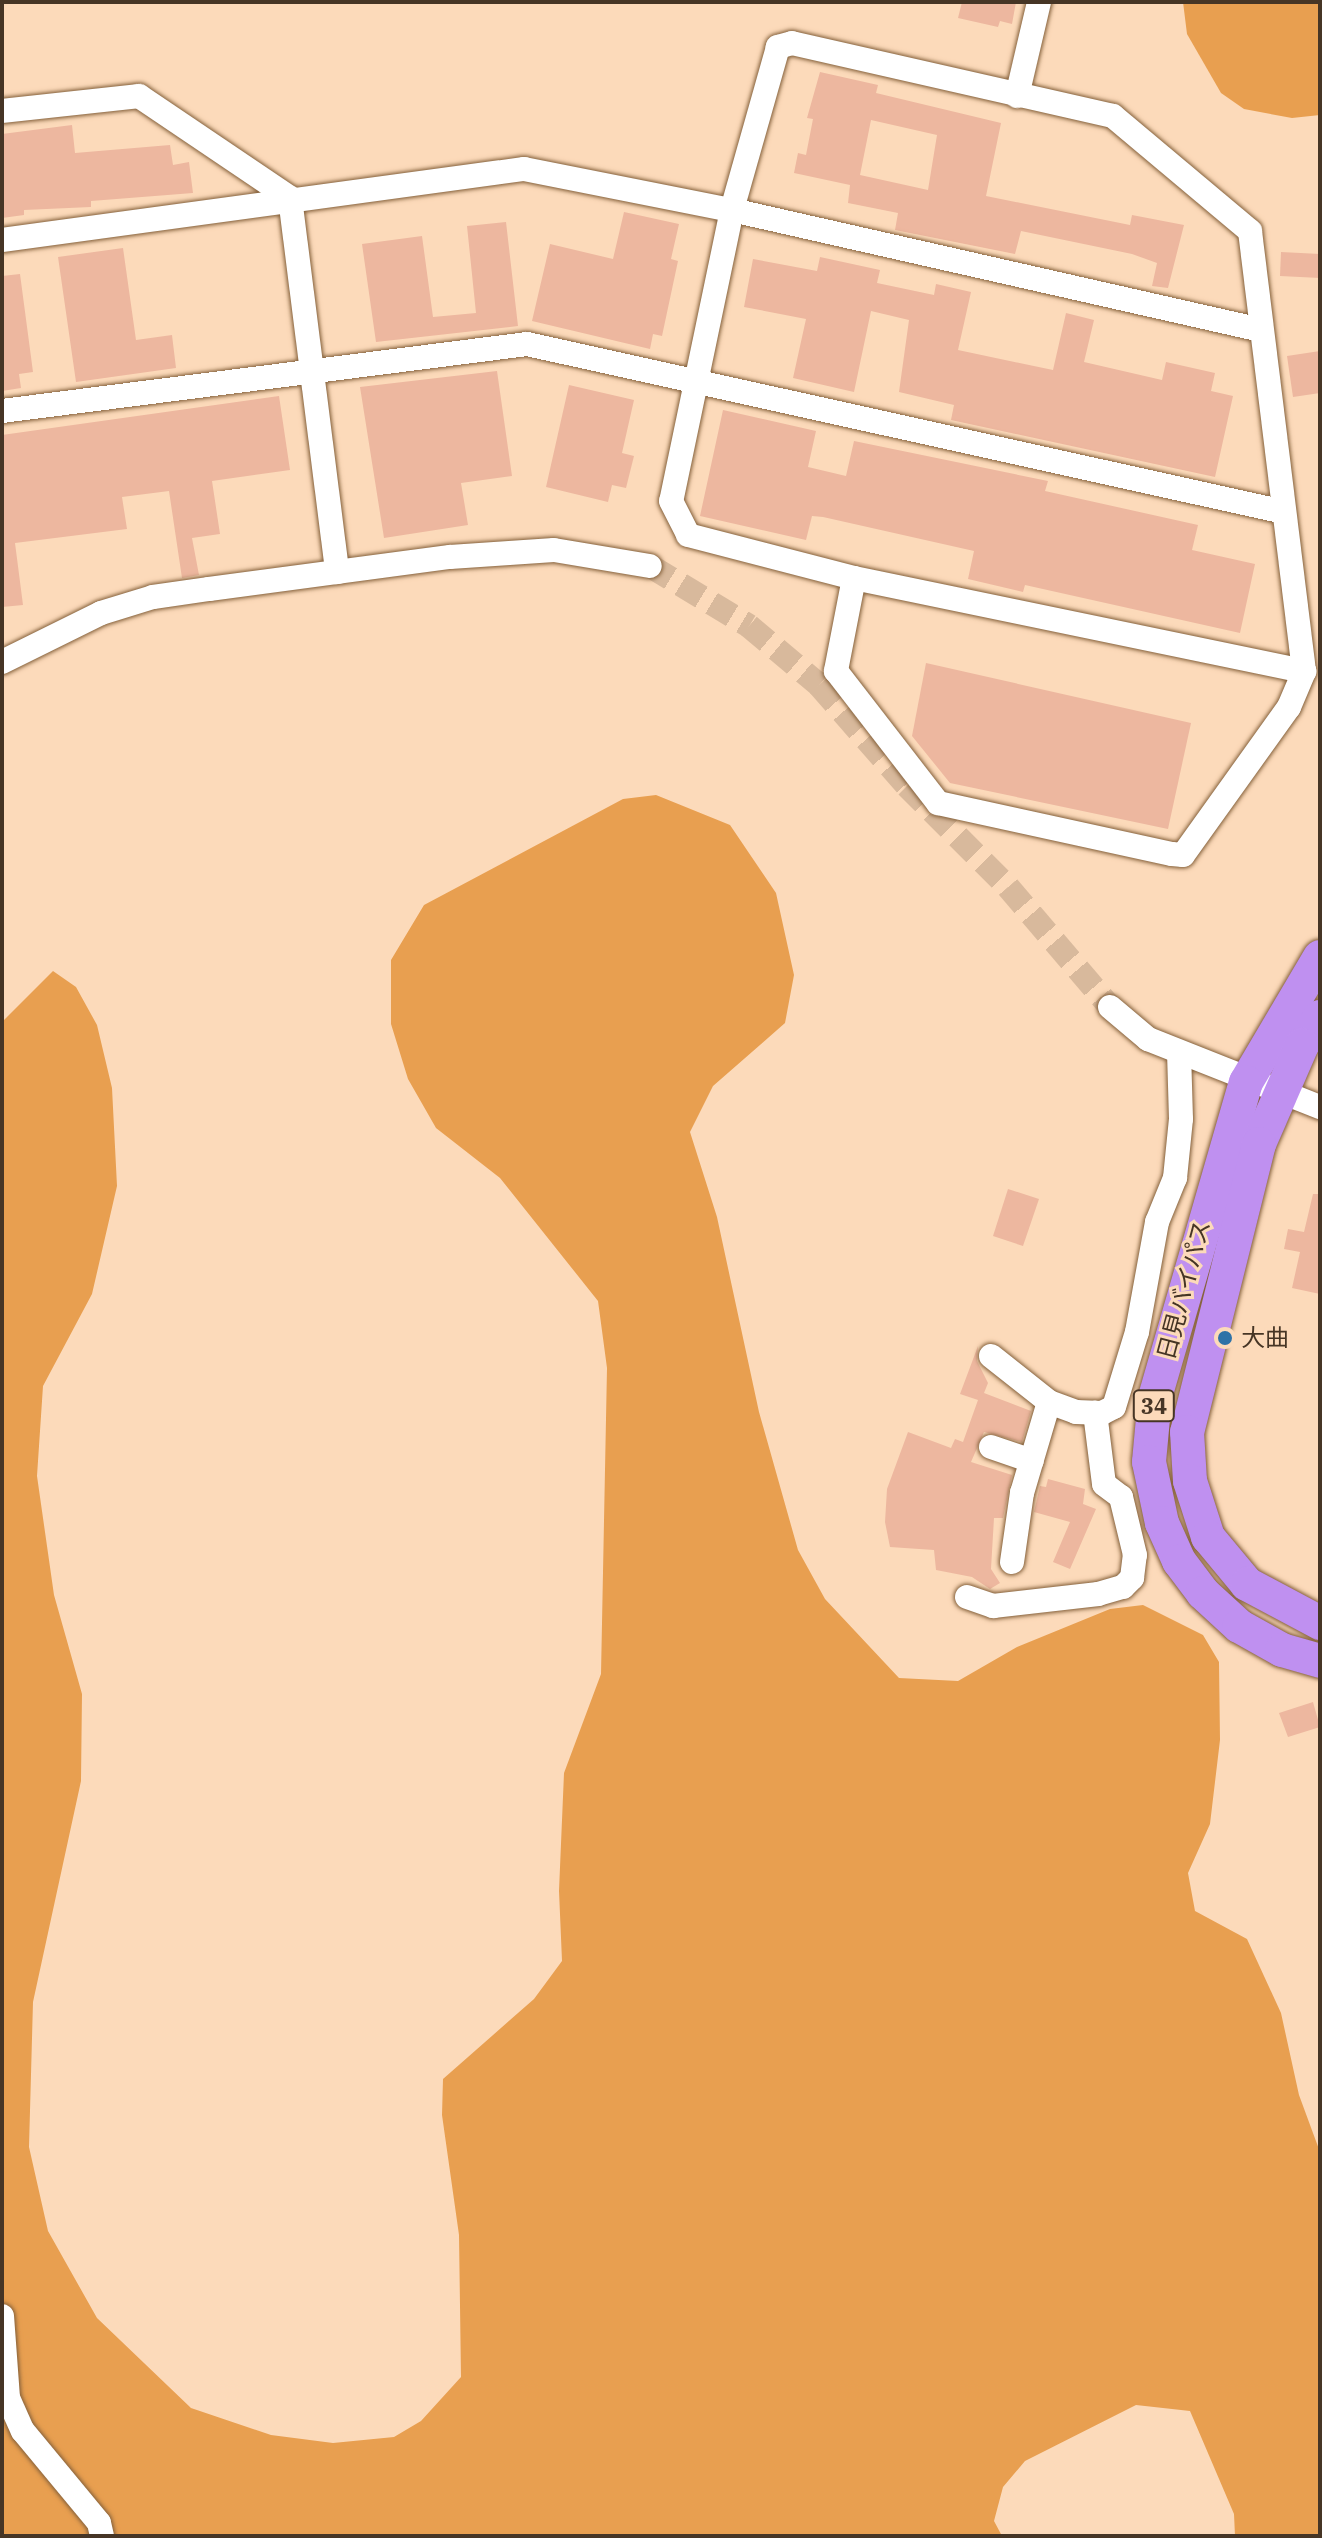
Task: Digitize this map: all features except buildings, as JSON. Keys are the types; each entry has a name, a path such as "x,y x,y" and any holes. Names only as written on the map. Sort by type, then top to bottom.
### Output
{"highway":[{"name":"日見バイパス","path":"1320,957 1246,1082 1155,1397 1149,1462 1162,1523 1179,1561 1203,1593 1239,1626 1282,1650 1320,1661"},
{"name":"日見バイパス","path":"1320,1017 1281,1092 1237,1222 1191,1409 1189,1469 1196,1508 1230,1567 1265,1597 1320,1623"}],"street":[{"path":"1017,96 1039,2"},
{"path":"854,578 836,671 938,803 1183,855 1289,707 1304,671 1250,231 1113,116 792,43 778,47 732,210 695,382 671,501 688,535 854,578 1304,671"},
{"path":"2,111 139,96 290,198 337,572"},
{"path":"2,240 290,198 524,169 732,210 1261,330"},
{"path":"2,411 527,344 1284,512"},
{"path":"2,662 61,630 153,597 337,572 554,550 650,566"},
{"path":"1110,1007 1148,1039 1246,1082 1320,1107"},
{"path":"991,1356 1049,1402 1095,1413 1114,1407 1137,1332 1157,1222 1175,1178 1181,1119 1179,1053"},
{"path":"1012,1562 1032,1461 1049,1402"},
{"path":"967,1597 993,1606 1098,1594 1123,1587 1132,1578 1135,1555 1121,1497 1104,1484 1095,1413"},
{"path":"991,1447 1032,1461"},
{"path":"2,2316 8,2398 23,2431 99,2523 102,2536"}],"shaded area":[{"path":"1183,2 1320,2 1320,115 1292,118 1244,109 1221,93 1187,34"},
{"path":"656,795 730,825 776,893 794,975 785,1023 713,1086 690,1132 717,1217 759,1412 798,1550 825,1599 899,1678 958,1681 1017,1647 1110,1609 1143,1605 1203,1635 1219,1662 1220,1740 1210,1824 1188,1873 1195,1911 1247,1939 1281,2013 1299,2095 1320,2152 1320,2536 1235,2536 1234,2514 1190,2411 1136,2405 1025,2461 1003,2487 994,2521 1002,2536 2,2536 2,1022 53,971 76,987 97,1025 112,1088 117,1186 92,1294 43,1386 37,1476 54,1595 82,1694 81,1781 33,2002 29,2147 48,2231 97,2318 191,2408 271,2435 333,2443 394,2437 421,2421 461,2377 459,2235 442,2115 443,2079 534,1999 562,1961 559,1891 564,1773 601,1674 607,1368 598,1301 500,1178 436,1128 408,1079 391,1024 391,960 424,905 623,799"}],"tunnel":[{"path":"650,566 749,626 819,685 907,786 1008,887 1110,1007"}],"place":[{"name":"大曲","path":"1225,1338"}]}
